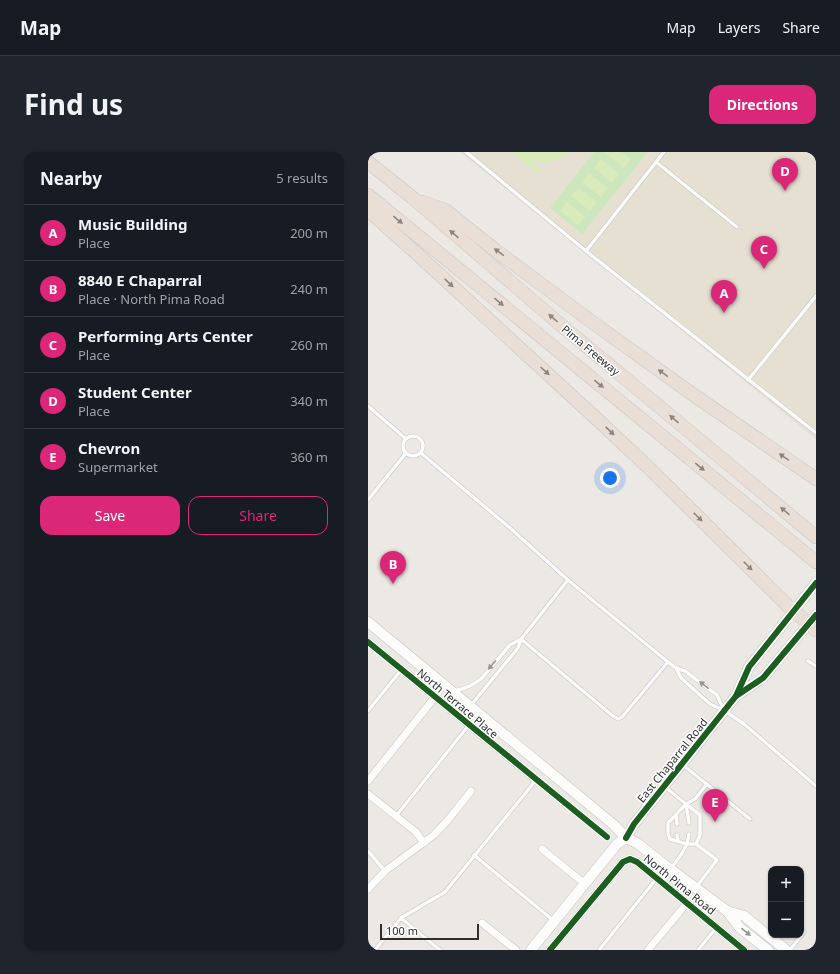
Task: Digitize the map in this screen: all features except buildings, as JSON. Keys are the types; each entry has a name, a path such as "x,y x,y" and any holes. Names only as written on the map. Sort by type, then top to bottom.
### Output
{"highway":[{"name":"Pima Freeway","path":"368,162 413,198 554,320 816,536"},
{"name":"Pima Freeway","path":"368,195 816,562"},
{"path":"413,198 445,210 495,250 592,322 695,396 816,479"},
{"path":"368,210 611,432 794,611 814,623"}],"main road":[{"name":"East Chaparral Road","path":"531,950 617,844 626,838 634,824 725,711 736,696 749,667 816,583"},
{"name":"North Pima Road","path":"368,622 614,825 626,838 637,843 727,911 740,928 768,950"},
{"name":"East Chaparral Road","path":"736,696 763,678 814,623"},
{"name":"North Pima Road","path":"727,911 744,916 786,950"}],"street":[{"name":"North Terrace Place","path":"369,645 402,669 536,780"},
{"path":"368,781 435,697"},
{"path":"368,890 385,871 424,843 448,820 471,791"},
{"path":"368,794 416,832 424,843"},
{"path":"542,849 585,884"},
{"name":"North Pima Road","path":"550,950 623,862 630,858 658,878 744,950"},
{"path":"648,950 687,903"},
{"path":"482,923 516,950"}],"lane":[{"path":"466,152 586,251 816,433"},
{"path":"586,251 664,152"},
{"path":"656,162 737,226"},
{"path":"748,380 816,296"},
{"path":"368,406 406,439"},
{"path":"411,436 418,436 420,438 423,444 420,453 412,456 406,453 403,444 406,439 411,436"},
{"path":"368,500 406,453"},
{"path":"420,453 510,528 568,580 668,662 676,668 685,671 717,695 725,711"},
{"path":"471,706 518,648 521,639 568,580"},
{"path":"521,639 613,716 618,718 622,717 668,662"},
{"path":"453,691 468,688 476,683 510,645 521,639"},
{"path":"808,661 816,666"},
{"path":"676,668 681,678 708,702 725,711 763,740 816,786"},
{"path":"368,711 402,669"},
{"path":"396,816 469,725"},
{"path":"682,765 750,819"},
{"path":"375,950 401,918 445,892 536,780"},
{"path":"695,888 716,860 696,844 687,844 670,839 668,834 668,823 706,784"},
{"path":"664,786 700,815 700,835 696,844"},
{"path":"686,804 689,823"},
{"path":"676,815 677,824"},
{"path":"670,869 681,855 687,844 689,834"},
{"path":"677,835 678,841"},
{"path":"368,851 385,871"},
{"path":"474,855 554,921"},
{"path":"599,950 658,878"},
{"path":"401,918 440,950"},
{"path":"698,950 717,927"},
{"path":"790,950 799,938"}],"shaded area":[{"path":"460,152 816,152 816,439"}],"green space":[{"path":"512,152 569,152 560,158 551,161 530,161 542,171 539,174"},
{"path":"594,152 648,152 582,234 550,208"},
{"path":"621,152 631,159 624,168 605,153"},
{"path":"601,159 619,174 612,183 594,168"},
{"path":"589,173 608,188 601,197 582,182"},
{"path":"578,188 597,202 590,211 571,196"},
{"path":"567,202 585,217 578,225 560,211"}],"cycle path":[{"path":"626,838 634,824 736,696 749,667 816,583"},
{"path":"736,696 763,678 816,615"},
{"path":"368,642 607,837"},
{"path":"550,950 623,862 630,859 637,862 744,950"}],"place":[{"name":"Student Center","path":"785,191"},
{"name":"Performing Arts Center","path":"764,269"},
{"name":"Music Building","path":"724,313"},
{"name":"8840 E Chaparral","path":"393,584"},
{"name":"Chevron","path":"715,822"}]}
